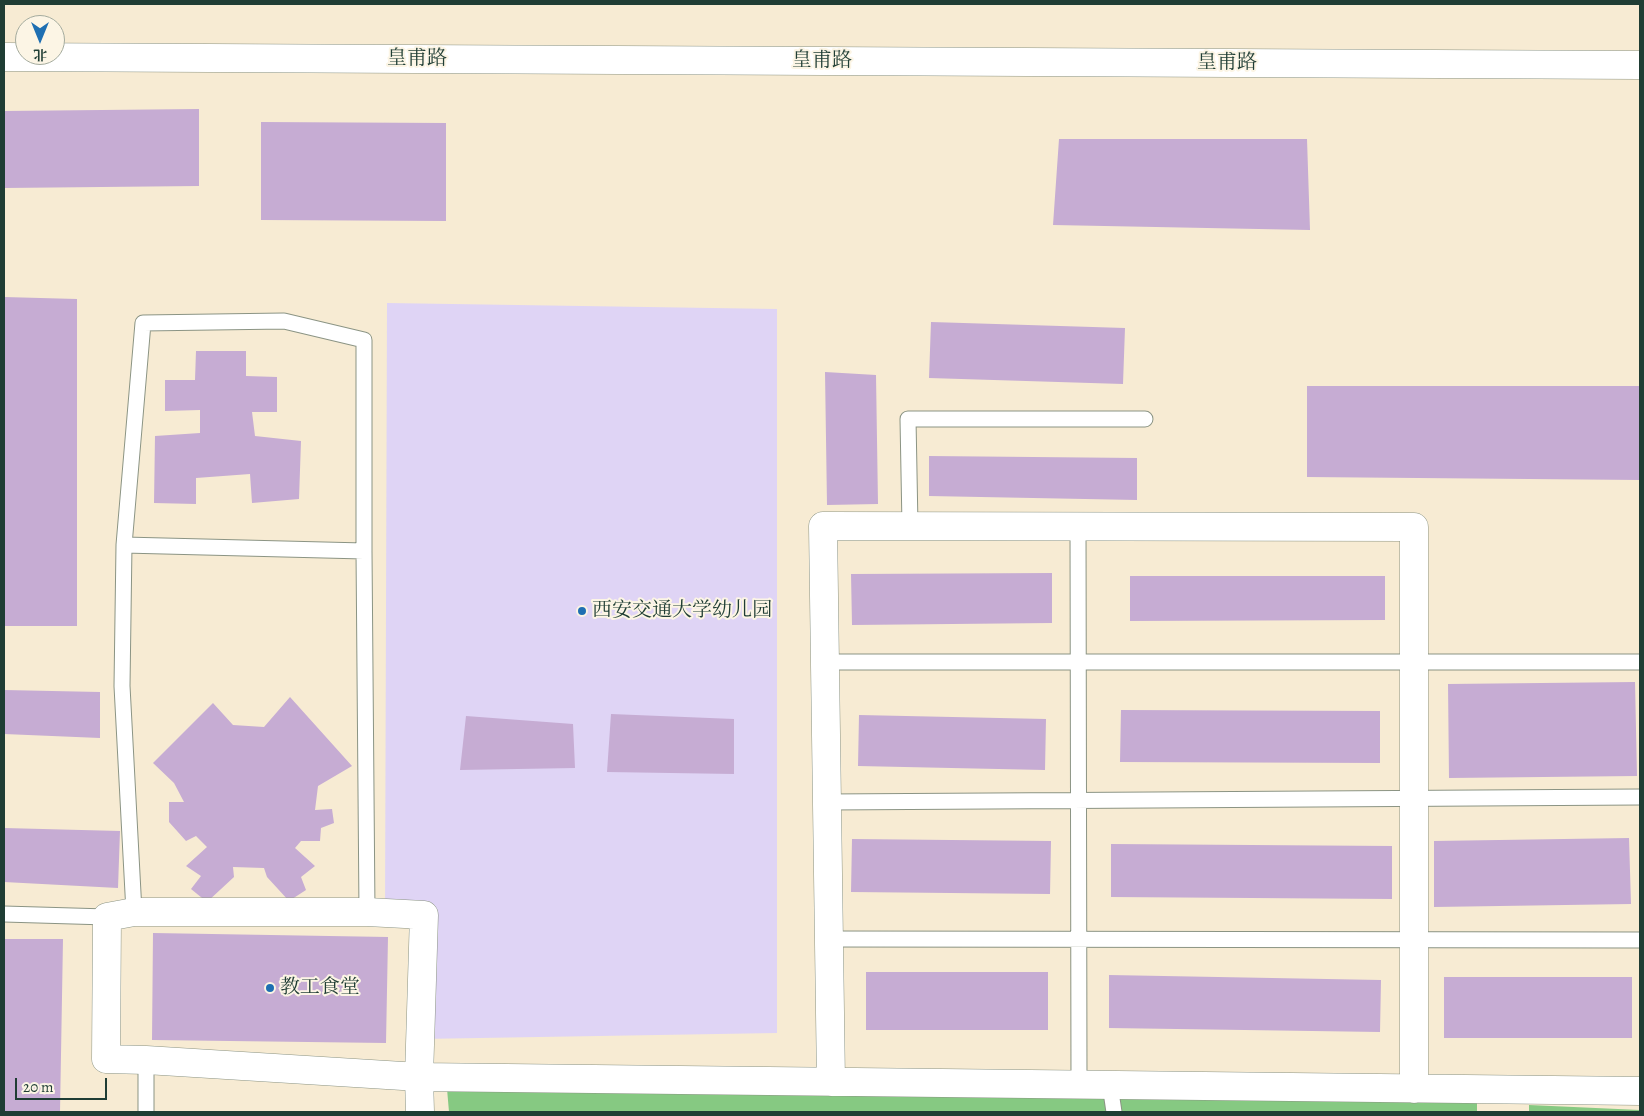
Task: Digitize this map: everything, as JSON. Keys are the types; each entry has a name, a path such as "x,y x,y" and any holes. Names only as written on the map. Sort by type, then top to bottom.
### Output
{"street":[{"name":"皇甫路","path":"4,57 1640,65"},
{"path":"832,1082 823,526 1414,527 1414,1089"},
{"path":"420,1112 419,1077 424,914 367,912 134,912 107,917 106,1059 419,1077 1414,1089 1502,1101 1640,1091"}],"lane":[{"path":"134,912 122,686 124,545 143,324 284,321 364,340 367,912"},
{"path":"910,526 908,419 1145,419"},
{"path":"1078,526 1079,1085"},
{"path":"124,545 364,551"},
{"path":"826,662 1640,662"},
{"path":"828,802 1640,797"},
{"path":"4,914 107,917"},
{"path":"830,939 1640,940"},
{"path":"146,1060 146,1112"},
{"path":"1110,1086 1114,1112"}],"shaded area":[{"name":"西安交通大学幼儿园","path":"387,303 777,309 777,1033 420,1039 423,915 385,913"}],"green space":[{"path":"446,1077 1477,1090 1477,1112 449,1112"},
{"path":"1529,1105 1640,1110 1640,1112 1529,1112"}],"building":[{"path":"199,109 199,186 4,188 4,111"},
{"path":"261,122 446,123 446,221 261,220"},
{"path":"1059,139 1307,139 1310,230 1053,225"},
{"path":"4,297 77,299 77,626 4,626"},
{"path":"931,322 1125,328 1123,384 929,378"},
{"path":"196,351 246,351 246,376 277,377 277,412 252,412 255,436 301,441 299,499 252,503 250,474 196,478 196,504 154,503 155,436 200,433 200,410 165,411 165,380 195,380"},
{"path":"825,372 876,375 878,504 827,505"},
{"path":"1307,386 1640,386 1640,480 1307,477"},
{"path":"929,456 1137,458 1137,500 929,496"},
{"path":"1052,573 1052,623 852,625 851,574"},
{"path":"1130,576 1385,576 1385,620 1130,621"},
{"path":"1635,682 1637,776 1449,778 1448,684"},
{"path":"4,690 100,692 100,738 4,734"},
{"path":"290,697 352,766 318,786 315,810 332,809 334,823 321,828 320,841 301,841 295,848 315,866 301,877 306,890 289,901 267,877 264,868 233,867 234,877 207,902 191,889 201,876 186,866 207,847 196,836 186,841 169,822 169,802 184,802 174,783 153,763 213,703 233,725 264,727"},
{"path":"1121,710 1380,711 1380,763 1120,762"},
{"path":"611,714 734,719 734,774 607,772"},
{"path":"859,715 1046,719 1045,770 858,766"},
{"path":"466,716 573,724 575,768 460,770"},
{"path":"4,828 120,831 118,888 4,882"},
{"path":"1629,838 1631,904 1434,907 1434,841"},
{"path":"852,839 1051,841 1050,894 851,892"},
{"path":"1111,844 1392,846 1392,899 1111,897"},
{"name":"教工食堂","path":"153,933 388,937 386,1043 152,1040"},
{"path":"4,939 63,939 60,1112 4,1112"},
{"path":"866,972 1048,972 1048,1030 866,1030"},
{"path":"1109,975 1381,980 1380,1032 1109,1028"},
{"path":"1444,977 1632,977 1632,1038 1444,1038"}],"place":[{"name":"西安交通大学幼儿园","path":"582,611"},
{"name":"教工食堂","path":"270,988"}]}
